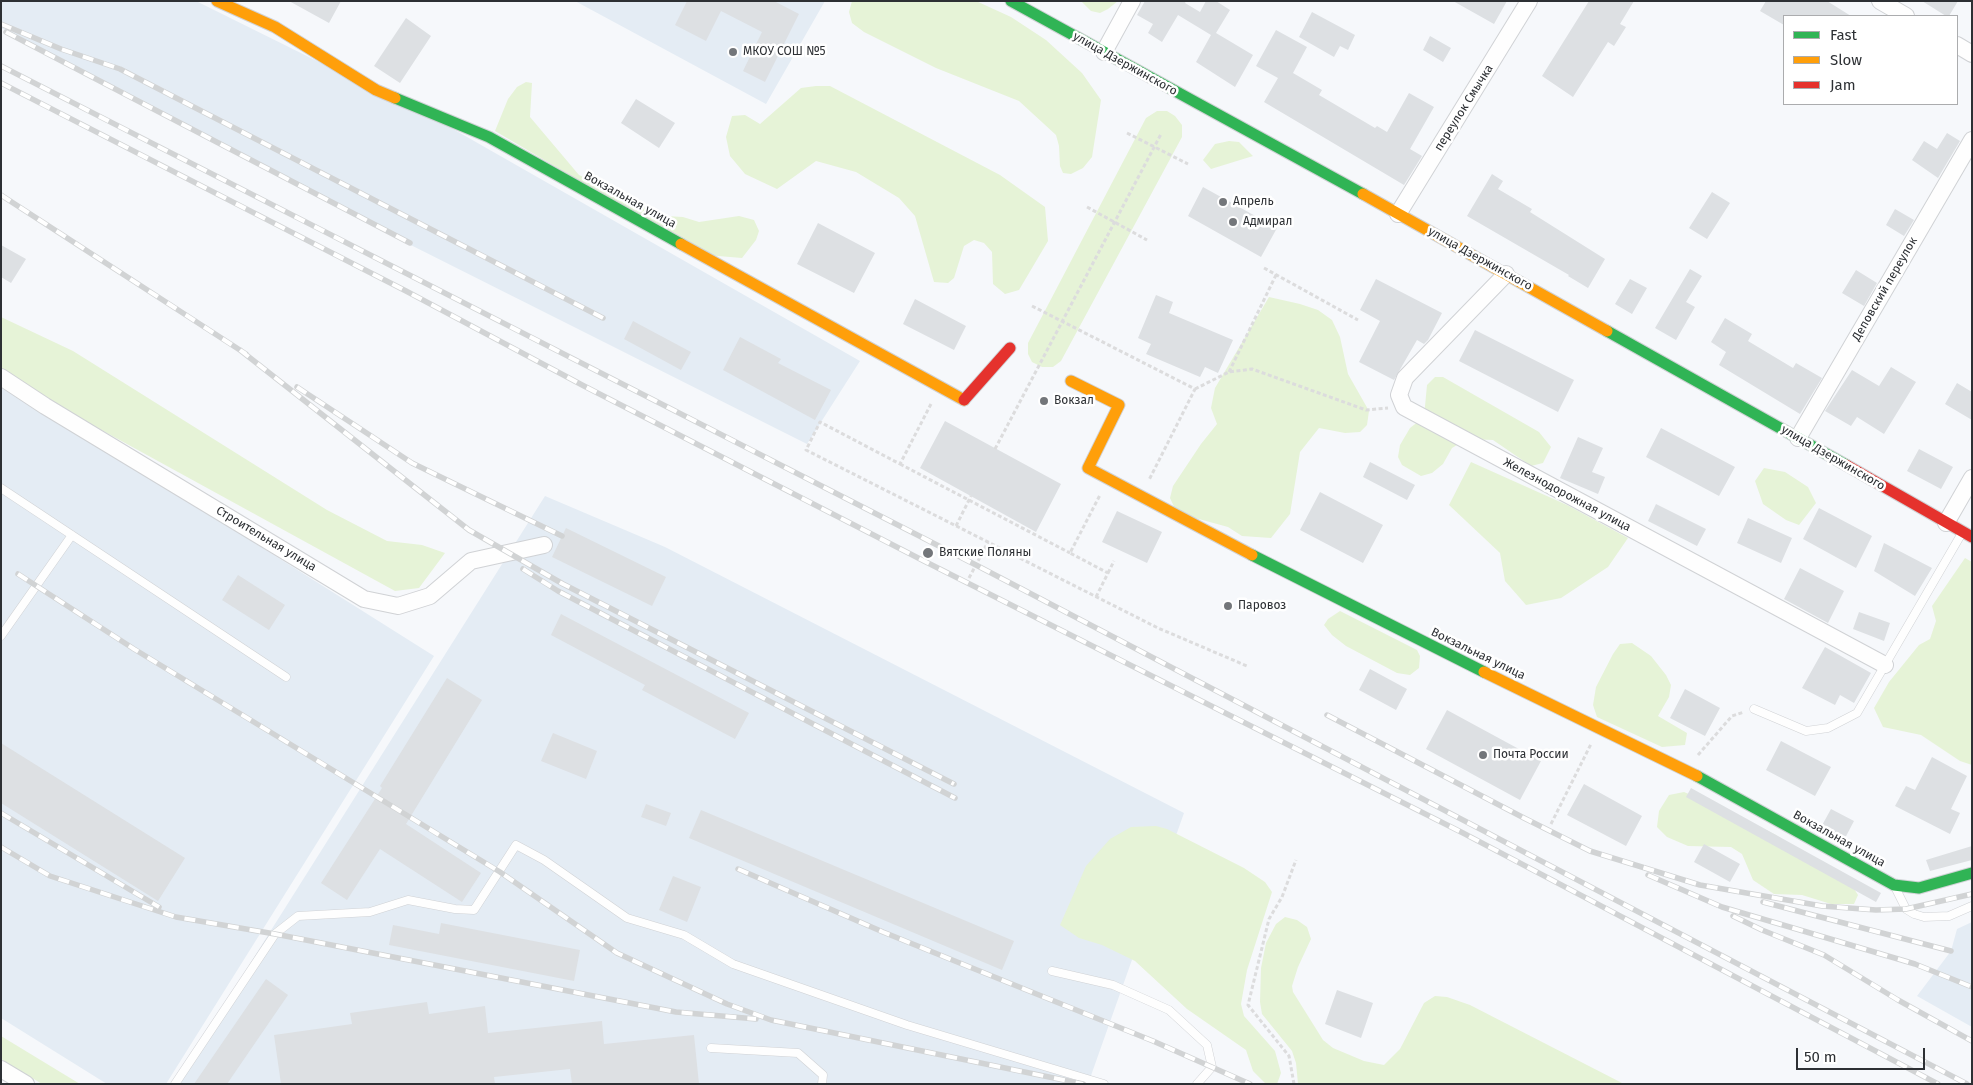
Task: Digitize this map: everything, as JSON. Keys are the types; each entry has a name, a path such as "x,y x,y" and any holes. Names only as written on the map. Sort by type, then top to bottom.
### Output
{"street":[{"name":"Вокзальная улица","path":"217,1 275,27 376,90 489,137 963,401 1010,348"},
{"name":"улица Дзержинского","path":"1010,1 1506,274 1967,535"},
{"path":"1104,52 1132,1"},
{"name":"переулок Смычка","path":"1398,214 1530,1"},
{"path":"1880,1 1904,15"},
{"path":"1958,47 1972,54"},
{"name":"Деповский переулок","path":"1798,438 1972,140"},
{"path":"1404,407 1399,395 1405,378 1506,274"},
{"name":"Строительная улица","path":"1,377 364,599 398,606 430,596 471,560 544,545"},
{"name":"Вокзальная улица","path":"1071,381 1119,405 1088,468 1108,479 1374,618 1685,770 1894,885 1919,888 1972,873"},
{"name":"Железнодорожная улица","path":"1404,407 1885,666"},
{"path":"1946,523 1972,478"},
{"path":"1,1069 26,1084"}],"lane":[{"path":"1,488 286,677"},
{"path":"1,636 72,535"},
{"path":"1754,709 1806,731 1828,728 1857,713 1967,535"},
{"path":"175,1084 275,934 298,916 370,912 408,900 455,909 474,910 516,845 544,860 627,918 684,935 733,964 907,1026 1104,1084"},
{"path":"1894,885 1906,910 1924,917 1949,916 1972,906"},
{"path":"1052,971 1113,985 1169,1010 1207,1045 1212,1067 1197,1084"},
{"path":"711,1048 798,1053 823,1075 822,1084"}],"path":[{"path":"1127,133 1188,164"},
{"path":"995,448 1161,134"},
{"path":"1087,207 1147,240"},
{"path":"1264,268 1358,320"},
{"path":"1229,372 1276,275"},
{"path":"1032,306 1195,389"},
{"path":"1141,496 1195,389 1229,372 1252,370 1366,410 1404,407"},
{"path":"900,464 940,388"},
{"path":"1108,573 820,422 806,450 1158,628 1247,666"},
{"path":"1070,553 1108,479"},
{"path":"956,526 971,496"},
{"path":"969,578 988,542"},
{"path":"1096,596 1114,561"},
{"path":"1685,770 1732,716 1754,709"},
{"path":"1551,824 1599,729"},
{"path":"1294,1084 1289,1056 1248,1005 1269,919 1282,897 1296,860"}],"shaded area":[{"path":"1,1 196,1 446,125 860,361 807,444 353,216 1,28"},
{"name":"МКОУ СОШ №5","path":"575,1 825,1 766,104"},
{"path":"1,383 434,656 166,1084 107,1084 1,1018"},
{"path":"545,496 665,547 1184,813 1088,1084 174,1084"},
{"path":"1972,922 1972,1027 1917,996 1951,951 1957,929"}],"green space":[{"path":"852,1 976,1 1011,17 1046,40 1082,73 1101,100 1092,157 1083,168 1071,174 1063,173 1060,166 1059,146 1056,135 1019,101 936,68 864,32 852,23 849,12"},
{"path":"1081,1 1118,1 1100,13 1091,11"},
{"path":"526,82 532,83 530,117 579,175 666,216 683,217 699,222 739,216 754,220 759,231 756,240 742,258 706,255 495,131 508,99 517,87"},
{"path":"830,86 1000,175 1045,207 1048,241 1019,290 1005,294 993,284 992,252 984,243 974,240 964,246 954,278 948,283 934,282 915,216 899,198 856,172 816,161 777,189 745,174 730,156 726,137 732,116 745,115 760,124 801,88"},
{"path":"1157,111 1167,111 1175,116 1182,125 1182,137 1061,361 1053,367 1042,367 1032,362 1028,354 1028,343 1146,118"},
{"path":"1229,141 1239,142 1253,156 1211,169 1203,160 1215,144"},
{"path":"1269,297 1318,310 1332,320 1340,337 1348,374 1369,411 1367,425 1360,432 1345,433 1319,428 1300,452 1290,514 1271,538 1242,536 1228,527 1177,513 1170,498 1173,486 1217,424 1211,408 1215,388"},
{"path":"1,317 73,351 327,510 387,541 422,545 445,553 419,588 395,591 1,375"},
{"path":"1435,377 1443,377 1539,432 1551,447 1543,463 1531,466 1493,440 1467,439 1452,448 1443,464 1432,473 1421,476 1402,465 1398,457 1400,445 1410,428 1424,417 1427,385"},
{"path":"1471,462 1567,505 1628,538 1608,567 1561,598 1526,605 1505,581 1500,553 1449,505"},
{"path":"1764,468 1785,472 1808,487 1816,503 1799,525 1786,520 1763,504 1755,481"},
{"path":"1965,558 1972,562 1972,765 1960,761 1921,735 1883,727 1874,708 1889,682 1919,645 1930,639 1936,621 1932,606"},
{"path":"1340,611 1417,650 1420,656 1419,668 1410,675 1397,673 1346,646 1332,635 1324,625 1328,619"},
{"path":"1632,643 1651,656 1666,675 1671,685 1669,697 1658,716 1687,733 1685,745 1662,747 1597,717 1593,705 1596,687 1620,644"},
{"path":"1684,792 1718,806 1776,835 1851,884 1858,895 1854,904 1831,904 1802,895 1774,894 1753,880 1742,854 1731,847 1688,846 1667,837 1657,827 1659,811 1669,795"},
{"path":"1156,826 1167,829 1244,868 1265,882 1272,892 1247,970 1241,1004 1244,1016 1275,1051 1281,1073 1277,1084 1266,1084 1253,1071 1246,1050 1187,1009 1135,961 1102,945 1079,938 1060,925 1086,866 1110,839 1131,827"},
{"path":"1285,917 1297,920 1307,927 1311,939 1298,967 1292,986 1293,992 1323,1040 1333,1048 1364,1061 1384,1065 1400,1049 1424,1003 1435,996 1447,997 1470,1005 1624,1084 1298,1084 1296,1063 1292,1051 1262,1014 1260,1002 1261,968 1266,943 1276,924"},
{"path":"1,1036 80,1084 42,1084 1,1059"}],"building":[{"path":"289,1 341,1 329,23"},
{"name":"МКОУ СОШ №5","path":"687,1 774,1 799,14 765,82 743,71 762,32 721,11 706,41 675,25"},
{"path":"1145,1 1186,1 1185,3 1200,12 1206,1 1216,1 1230,10 1216,33 1253,55 1235,87 1196,62 1211,35 1178,15 1162,42 1148,33 1153,24 1137,15"},
{"path":"1453,1 1507,1 1494,24"},
{"path":"1589,1 1634,1 1620,24 1626,27 1614,46 1608,42 1573,97 1542,76"},
{"path":"1766,1 1827,1 1849,15 1783,15 1783,24 1760,11"},
{"path":"1922,1 1958,1 1950,15 1944,15"},
{"path":"1312,12 1355,35 1348,50 1340,46 1334,57 1299,37"},
{"path":"406,18 431,36 400,83 374,66"},
{"path":"1276,30 1307,47 1293,73 1322,90 1319,95 1375,128 1377,126 1387,132 1409,93 1434,107 1410,149 1422,156 1404,185 1264,102 1278,78 1256,66"},
{"path":"1430,36 1451,48 1443,62 1423,50"},
{"path":"636,99 675,123 659,148 621,123"},
{"path":"1947,133 1960,141 1938,178 1912,160 1924,141 1937,149"},
{"path":"1492,174 1503,181 1498,189 1532,209 1530,212 1605,259 1588,288 1467,216"},
{"name":"Адмирал","path":"1203,187 1277,228 1261,257 1188,216"},
{"path":"1712,192 1730,203 1707,239 1689,228"},
{"path":"1895,209 1914,220 1904,236 1886,225"},
{"path":"818,223 875,253 854,293 797,264"},
{"path":"1,245 26,259 11,283 1,277"},
{"path":"1690,269 1702,276 1686,302 1695,307 1676,340 1655,328"},
{"path":"1856,270 1877,283 1864,306 1842,293"},
{"path":"1376,279 1442,313 1428,340 1424,344 1417,340 1394,380 1359,362 1380,321 1360,310"},
{"path":"1630,279 1647,288 1632,314 1615,304"},
{"path":"1156,295 1173,302 1169,313 1233,340 1218,373 1205,367 1200,377 1146,354 1151,344 1138,338"},
{"path":"915,299 966,326 954,350 903,324"},
{"path":"1725,318 1752,334 1748,341 1793,368 1796,363 1822,378 1800,414 1719,365 1726,352 1711,342"},
{"path":"633,321 691,352 681,370 624,339"},
{"path":"1475,330 1574,380 1558,412 1459,361"},
{"path":"740,337 781,359 778,363 831,390 815,420 723,370"},
{"path":"1891,367 1916,382 1884,434 1857,417 1851,426 1825,411 1852,370 1879,386"},
{"path":"1957,383 1972,392 1972,420 1945,404"},
{"name":"Вятские Поляны","path":"945,421 1061,484 1036,532 920,468"},
{"path":"1661,428 1735,467 1719,496 1646,457"},
{"path":"1578,437 1603,448 1592,472 1605,477 1598,494 1560,478"},
{"path":"1919,449 1953,467 1941,489 1907,471"},
{"path":"1370,462 1415,485 1407,500 1363,477"},
{"path":"1320,492 1383,525 1363,563 1300,530"},
{"path":"1656,504 1706,529 1697,546 1648,521"},
{"path":"1819,508 1872,536 1856,568 1803,539"},
{"path":"1117,511 1162,532 1147,563 1102,542"},
{"path":"1748,518 1792,538 1781,563 1737,543"},
{"path":"566,528 666,577 652,606 552,557"},
{"path":"1884,543 1932,568 1915,596 1874,571"},
{"path":"1800,568 1844,591 1828,623 1784,599"},
{"path":"238,575 285,605 269,630 222,600"},
{"path":"1859,612 1890,623 1884,641 1853,629"},
{"path":"561,614 749,713 735,739 642,690 645,685 551,635"},
{"path":"1825,647 1871,673 1854,703 1840,695 1835,705 1802,688"},
{"path":"1370,669 1407,689 1396,710 1359,690"},
{"path":"447,678 482,700 406,824 481,873 462,902 380,849 347,900 321,883 382,788 380,786"},
{"path":"1685,689 1720,708 1705,736 1670,718"},
{"name":"Почта России","path":"1447,710 1541,761 1520,800 1426,749"},
{"path":"553,733 597,751 586,779 541,761"},
{"path":"1781,741 1831,767 1815,796 1766,770"},
{"path":"1,743 185,858 158,901 1,803"},
{"path":"1932,757 1967,776 1951,809 1960,813 1950,834 1895,806 1906,786 1915,790"},
{"path":"1584,784 1642,816 1626,846 1567,815"},
{"path":"1691,788 1881,893 1876,902 1686,797"},
{"path":"646,804 671,813 666,826 641,817"},
{"path":"1831,809 1854,821 1843,842 1820,829"},
{"path":"701,810 1014,941 1002,970 689,838"},
{"path":"1704,844 1740,864 1730,882 1694,862"},
{"path":"1972,846 1972,860 1930,871 1926,860"},
{"path":"673,876 701,887 687,922 659,910"},
{"path":"441,923 580,950 574,981 389,945 393,925 439,934"},
{"path":"266,979 288,995 227,1084 194,1084"},
{"path":"1337,990 1373,1003 1361,1038 1325,1024"},
{"path":"427,1002 429,1014 485,1006 488,1033 602,1021 604,1044 694,1035 699,1084 572,1084 570,1069 494,1077 495,1084 281,1084 274,1035 352,1024 350,1013"}],"railway":[{"path":"1,24 61,49 120,69 603,318"},
{"path":"6,32 410,243"},
{"path":"1,66 976,565 1967,1084"},
{"path":"1,83 406,291 584,386 924,561 1463,833 1938,1084"},
{"path":"1,195 246,354"},
{"path":"240,350 469,530 563,584 954,784"},
{"path":"297,387 412,463 562,536"},
{"path":"523,569 558,591 955,798"},
{"path":"18,574 134,649 500,872 617,953 727,1004 771,1020 1083,1084"},
{"path":"1327,715 1590,851 1700,885 1822,906 1876,910 1906,909 1972,894"},
{"path":"1,813 159,907"},
{"path":"1,847 50,876 176,917 275,934 676,1012 756,1019"},
{"path":"738,869 883,932 1153,1041 1250,1084"},
{"path":"1648,875 1722,907 1915,964 1972,987"},
{"path":"1763,902 1951,951"},
{"path":"1733,916 1824,955 1898,1000 1972,1041"}],"traffic: fast":[{"path":"1011,1 1363,194"},
{"path":"395,98 489,137 681,244"},
{"path":"1607,331 1846,465"},
{"path":"1252,555 1484,672"},
{"path":"1697,776 1894,885 1919,888 1972,873"}],"traffic: slow":[{"path":"217,1 275,27 376,90 395,98"},
{"path":"1363,194 1607,331"},
{"path":"681,244 964,400"},
{"path":"1071,381 1119,405 1088,468 1252,555"},
{"path":"1484,672 1697,776"}],"traffic: jam":[{"path":"964,400 1010,348"},
{"path":"1846,465 1972,537"}],"place":[{"name":"МКОУ СОШ №5","path":"733,52"},
{"name":"Апрель","path":"1223,202"},
{"name":"Адмирал","path":"1233,222"},
{"name":"Вокзал","path":"1044,401"},
{"name":"Вятские Поляны","path":"928,553"},
{"name":"Паровоз","path":"1228,606"},
{"name":"Почта России","path":"1483,755"}]}
